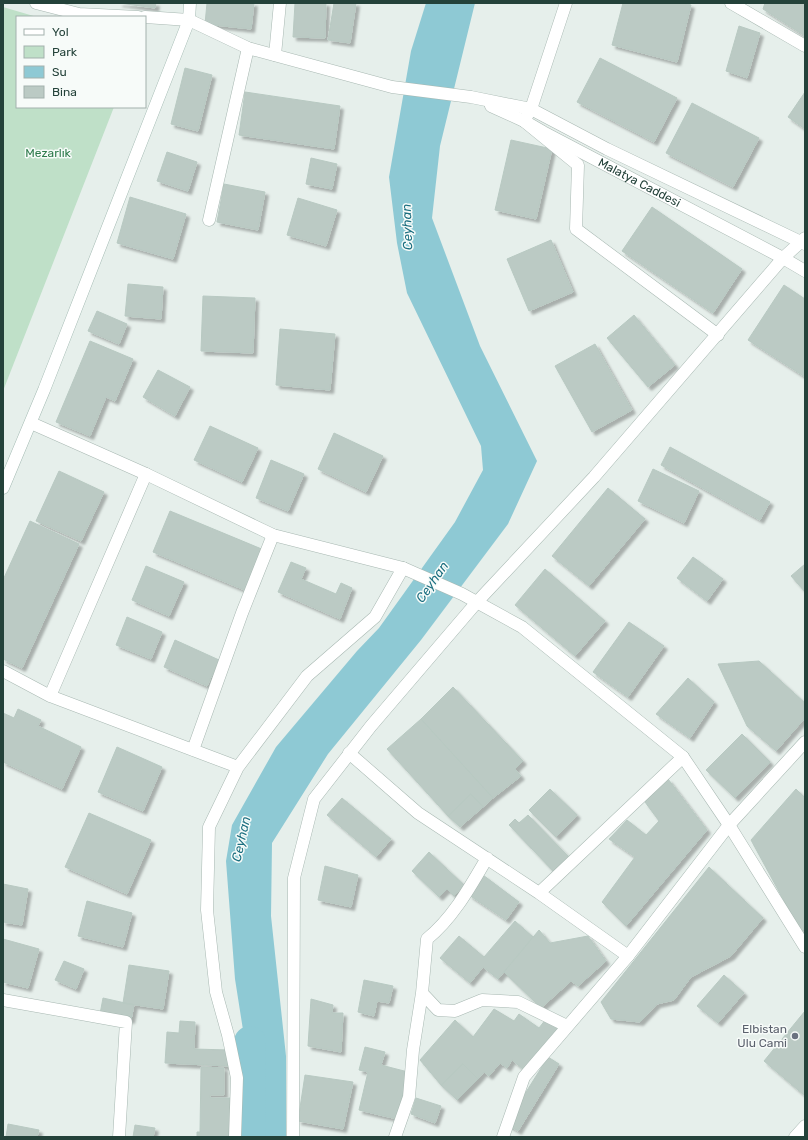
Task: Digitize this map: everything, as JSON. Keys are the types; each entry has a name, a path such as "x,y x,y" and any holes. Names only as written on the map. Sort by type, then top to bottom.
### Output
{"street":[{"path":"36,3 79,14 118,16"},
{"path":"3,488 31,423 189,20 190,3"},
{"path":"275,55 280,3"},
{"path":"566,3 531,108 524,121 578,165 576,229 718,335"},
{"path":"731,3 805,46"},
{"path":"146,17 189,20 248,48 392,87 471,97 531,108 607,149 804,242 783,258 594,477 477,602 371,726 314,799 294,878 293,1137"},
{"path":"209,220 248,48"},
{"name":"Malatya Caddesi","path":"471,97 524,121 783,258 805,272"},
{"path":"31,423 146,474 274,535 403,568 462,594 522,627 683,757 729,825 805,947"},
{"path":"50,696 146,474"},
{"path":"193,750 242,613 274,535"},
{"path":"235,1137 237,1078 228,1035 216,992 207,910 209,827 238,767 307,676 375,617 403,568"},
{"path":"3,671 50,696 238,767"},
{"path":"503,1137 524,1077 628,956 729,825 805,742"},
{"path":"349,753 418,813 539,893 628,956"},
{"path":"539,893 683,757"},
{"path":"395,1137 409,1097 413,1050 422,993 427,939 439,930 461,902 487,858"},
{"path":"422,993 438,1010 455,1011 482,1000 518,1002 567,1026"},
{"path":"3,1000 126,1022 119,1137"},
{"path":"795,1137 805,1126"}],"green space":[{"name":"Mezarlık","path":"3,7 34,16 16,16 16,108 114,108 3,391"}],"water":[{"path":"426,3 475,3 440,146 432,218 480,346 537,461 508,524 421,640 328,754 272,843 271,916 286,1056 286,1137 252,1137 249,1068 235,979 226,861 232,825 276,747 357,651 379,628 455,522 483,470 481,446 407,293 397,243 389,177 411,51"}],"building":[{"path":"119,3 156,3 155,8"},
{"path":"207,3 254,3 251,29 205,24"},
{"path":"295,3 326,3 325,38 293,37"},
{"path":"334,3 356,3 350,43 328,40"},
{"path":"623,3 683,3 691,5 677,62 612,45"},
{"path":"765,3 805,3 805,36 763,9"},
{"path":"739,26 760,33 747,78 726,71"},
{"path":"600,58 677,98 654,142 577,102"},
{"path":"185,68 212,75 198,131 171,124"},
{"path":"245,92 340,106 334,149 239,135"},
{"path":"805,92 805,129 788,117"},
{"path":"692,103 759,138 733,187 666,153"},
{"path":"511,140 552,149 536,219 495,210"},
{"path":"167,152 197,162 188,191 157,181"},
{"path":"311,158 337,164 332,189 306,184"},
{"path":"224,184 265,192 258,230 217,222"},
{"path":"130,197 186,214 173,259 117,243"},
{"path":"298,198 337,210 326,246 287,235"},
{"path":"652,207 742,269 713,313 622,251"},
{"path":"551,240 573,292 529,311 507,259"},
{"path":"128,284 163,287 161,319 125,316"},
{"path":"784,285 805,299 805,377 748,340"},
{"path":"203,296 255,298 253,353 201,351"},
{"path":"97,311 127,324 119,344 88,331"},
{"path":"634,315 675,365 648,387 607,338"},
{"path":"280,329 335,334 330,390 276,385"},
{"path":"90,341 133,359 115,401 106,397 90,436 56,422"},
{"path":"595,344 632,410 592,432 555,366"},
{"path":"158,370 190,387 175,416 143,397"},
{"path":"210,426 258,448 242,482 194,460"},
{"path":"334,433 383,456 366,492 318,469"},
{"path":"670,447 770,502 760,520 661,465"},
{"path":"271,460 304,474 288,511 256,498"},
{"path":"653,469 699,491 684,523 638,501"},
{"path":"59,471 104,492 81,541 36,521"},
{"path":"608,488 645,519 589,586 552,556"},
{"path":"170,511 264,550 247,591 153,552"},
{"path":"30,521 79,544 22,668 3,659 3,580"},
{"path":"693,557 723,579 707,601 677,578"},
{"path":"291,562 306,568 301,579 336,594 341,583 352,588 340,619 278,592"},
{"path":"805,564 805,592 791,576"},
{"path":"146,566 184,582 169,616 132,600"},
{"path":"545,569 605,621 575,656 515,605"},
{"path":"127,617 162,632 151,659 116,645"},
{"path":"629,622 664,646 628,697 593,672"},
{"path":"175,640 219,660 207,686 164,667"},
{"path":"759,661 805,703 805,718 776,751 747,726 718,664"},
{"path":"688,678 714,702 690,738 656,714"},
{"path":"453,687 523,761 515,769 521,776 493,798 421,719"},
{"path":"18,709 41,720 38,726 81,747 62,789 3,762 3,713 14,718"},
{"path":"421,719 493,798 483,807 471,794 448,816 387,749"},
{"path":"742,734 770,762 735,798 706,770"},
{"path":"117,747 162,767 143,811 98,792"},
{"path":"668,779 707,830 626,926 602,902 635,857 609,839 627,820 646,835 659,821 645,802"},
{"path":"550,789 577,815 556,837 529,810"},
{"path":"796,789 805,798 805,928 802,931 795,921 751,840"},
{"path":"471,794 483,807 460,827 448,816"},
{"path":"342,798 391,839 376,857 327,815"},
{"path":"89,813 151,840 127,894 65,867"},
{"path":"528,815 569,857 554,872 509,825 515,819 519,823"},
{"path":"429,852 464,885 454,896 447,889 439,897 412,871"},
{"path":"325,866 358,875 351,907 318,900"},
{"path":"709,867 763,918 731,956 691,977 674,1000 657,1004 640,1022 611,1019 601,1002"},
{"path":"483,875 519,902 506,920 469,895"},
{"path":"3,884 28,889 22,925 3,922"},
{"path":"87,901 132,913 123,947 78,936"},
{"path":"515,921 533,937 498,979 483,967 470,983 440,958 459,936 484,957"},
{"path":"539,930 550,943 588,936 606,961 578,986 571,981 541,1008 504,972"},
{"path":"3,939 39,949 28,988 3,982"},
{"path":"64,961 84,969 76,989 55,980"},
{"path":"129,965 169,971 163,1009 123,1003"},
{"path":"724,975 744,993 718,1023 697,1006"},
{"path":"364,980 393,986 389,1003 377,1001 374,1016 358,1012"},
{"path":"103,998 134,1005 131,1020 100,1014"},
{"path":"311,999 333,1005 332,1013 343,1013 341,1052 308,1046"},
{"path":"494,1009 514,1021 519,1014 539,1028 546,1019 560,1029 524,1070 512,1060 507,1068 500,1063 489,1076 484,1072 478,1079 463,1064 441,1085 420,1060 455,1020 473,1037"},
{"name":"Elbistan Ulu Cami","path":"805,1011 805,1096 764,1061"},
{"path":"180,1021 195,1022 194,1049 229,1050 228,1066 165,1063 167,1032 179,1033"},
{"path":"365,1047 385,1052 381,1065 408,1072 397,1119 359,1110 368,1072 359,1070"},
{"path":"548,1057 559,1064 518,1131 506,1124"},
{"path":"463,1064 478,1079 457,1100 441,1085"},
{"path":"201,1067 224,1068 224,1095 210,1095 210,1098 230,1098 229,1137 197,1137 197,1132 200,1132"},
{"path":"305,1075 353,1082 343,1129 298,1121"},
{"path":"416,1098 441,1106 435,1123 411,1114"},
{"path":"8,1124 39,1130 37,1137 6,1137"},
{"path":"135,1125 155,1128 153,1137 133,1137"}],"waterway":[{"name":"Ceyhan","path":"249,1137 250,1042"}],"place":[{"name":"Elbistan Ulu Cami","path":"795,1036"}]}
